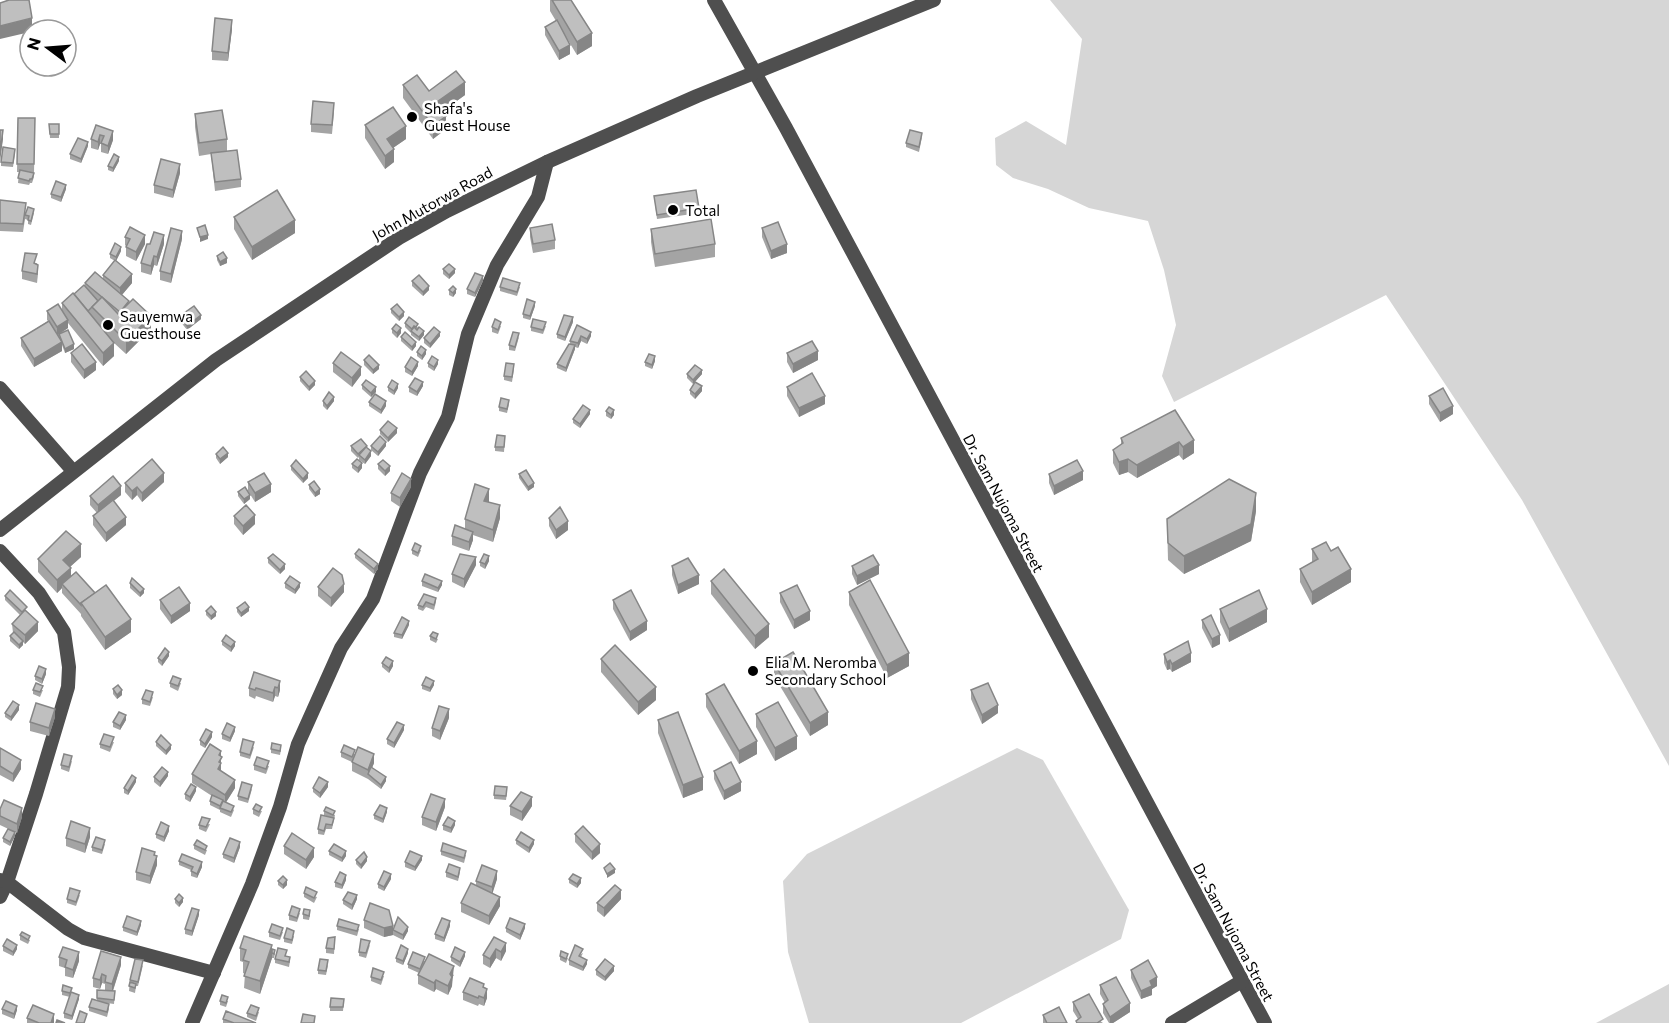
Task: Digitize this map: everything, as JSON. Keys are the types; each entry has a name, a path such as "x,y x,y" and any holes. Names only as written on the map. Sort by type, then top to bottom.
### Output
{"street":[{"name":"Dr. Sam Nujoma Street","path":"714,0 756,72 1265,1023"},
{"name":"John Mutorwa Road","path":"0,530 216,360 399,238 447,211 547,162 829,41 934,0"},
{"path":"192,1023 252,884 280,807 298,744 341,648 373,599 420,473 448,417 468,334 497,265 538,197 547,162"},
{"path":"0,388 73,471"},
{"path":"0,551 39,593 64,632 69,667 65,698 36,794 0,897"},
{"path":"4,881 68,929 84,938 214,973"},
{"path":"1172,1023 1242,981"}],"shaded area":[{"path":"1050,0 1669,0 1669,766 1522,500 1386,295 1174,402 1162,376 1176,325 1164,270 1148,221 1089,208 1048,189 1013,178 996,165 995,138 1026,121 1066,145 1082,39"},
{"path":"1017,748 1043,760 1129,910 1121,939 961,1023 809,1023 788,952 783,881 807,854"},
{"path":"1669,984 1669,1023 1596,1023"}],"building":[{"path":"9,0 29,0 32,18 18,18 18,22 0,26 0,3"},
{"path":"552,0 571,0 592,33 577,42"},
{"path":"215,18 232,20 228,53 212,51"},
{"path":"557,20 570,45 559,51 545,27"},
{"path":"456,71 465,82 437,102 446,116 433,126 403,85 417,75 429,91"},
{"path":"313,101 334,103 332,125 311,124"},
{"path":"393,107 406,126 387,139 394,149 385,156 365,125"},
{"path":"222,110 227,139 199,143 195,114"},
{"path":"18,118 35,118 34,164 17,164"},
{"path":"49,124 59,124 59,134 50,134"},
{"path":"96,125 113,131 108,146 101,143 104,136 100,135 98,142 91,139"},
{"path":"0,130 3,130 0,153"},
{"path":"910,130 922,133 919,147 906,143"},
{"path":"78,138 88,142 81,159 70,154"},
{"path":"3,147 15,149 13,163 1,162"},
{"path":"237,150 241,179 215,182 211,153"},
{"path":"114,154 119,157 113,168 108,166"},
{"path":"161,159 180,164 173,190 154,185"},
{"path":"20,170 34,173 32,179 29,181 18,178"},
{"path":"56,181 66,185 61,197 51,194"},
{"path":"277,190 295,220 252,247 234,217"},
{"path":"696,190 699,208 657,215 654,196"},
{"path":"0,200 26,203 23,224 0,223"},
{"path":"28,207 34,209 31,221 28,220 29,216 25,215"},
{"path":"711,219 715,244 655,254 651,229"},
{"path":"778,222 787,244 771,251 762,228"},
{"path":"552,224 555,240 533,244 530,228"},
{"path":"205,225 208,235 200,237 197,228"},
{"path":"130,227 145,235 136,252 126,247 130,239 125,237"},
{"path":"171,228 182,231 171,274 160,271"},
{"path":"154,232 164,235 157,257 154,256 151,266 141,263 147,244 150,244"},
{"path":"115,243 121,247 116,257 110,254"},
{"path":"223,252 227,258 220,262 217,256"},
{"path":"25,253 37,254 34,263 38,265 37,274 22,271"},
{"path":"115,260 132,274 120,288 103,275"},
{"path":"449,264 455,269 449,275 443,269"},
{"path":"95,272 129,301 120,312 85,283"},
{"path":"475,273 483,276 475,293 467,289"},
{"path":"419,275 429,286 423,292 412,281"},
{"path":"503,278 520,283 517,292 500,287"},
{"path":"84,285 98,301 88,311 74,294"},
{"path":"453,286 456,289 453,293 449,290"},
{"path":"73,293 114,343 103,353 62,303"},
{"path":"102,297 118,314 133,299 151,316 126,341 92,307"},
{"path":"527,299 535,302 530,316 523,314"},
{"path":"58,304 68,320 57,327 47,311"},
{"path":"397,304 404,312 399,317 391,309"},
{"path":"194,306 201,315 187,326 180,316"},
{"path":"564,315 573,317 565,337 557,334"},
{"path":"409,317 418,324 412,329 405,323"},
{"path":"495,319 501,322 498,330 492,327"},
{"path":"533,319 546,322 543,330 531,327"},
{"path":"49,321 62,342 34,359 21,338"},
{"path":"396,324 401,328 397,333 392,329"},
{"path":"577,325 591,332 587,339 581,336 578,343 570,341"},
{"path":"414,327 417,330 419,327 424,331 419,337 411,331"},
{"path":"434,327 440,332 430,344 424,338"},
{"path":"68,330 74,344 65,349 59,334"},
{"path":"405,332 416,342 412,347 401,337"},
{"path":"513,332 519,333 515,347 509,345"},
{"path":"812,341 818,351 793,364 787,353"},
{"path":"82,344 96,362 84,370 71,353"},
{"path":"569,344 575,345 566,368 557,364"},
{"path":"421,346 426,350 422,356 417,352"},
{"path":"341,352 361,367 352,378 333,363"},
{"path":"649,354 655,356 652,365 645,362"},
{"path":"369,355 379,365 373,370 364,360"},
{"path":"432,356 438,360 434,367 428,363"},
{"path":"411,357 418,362 412,372 405,367"},
{"path":"506,363 514,364 512,377 504,376"},
{"path":"695,365 702,370 693,380 687,374"},
{"path":"306,371 315,381 309,387 300,377"},
{"path":"812,373 825,396 799,408 787,387"},
{"path":"415,378 423,382 417,392 409,387"},
{"path":"366,380 376,387 371,393 362,385"},
{"path":"392,380 398,384 394,391 388,387"},
{"path":"695,382 702,386 695,394 690,390"},
{"path":"1443,388 1453,406 1440,413 1429,396"},
{"path":"329,392 334,397 327,406 323,401"},
{"path":"375,394 386,401 381,410 369,402"},
{"path":"501,398 509,400 507,409 499,407"},
{"path":"583,405 590,410 580,424 573,419"},
{"path":"609,407 614,410 611,415 606,411"},
{"path":"1175,410 1194,440 1183,447 1179,442 1137,465 1128,459 1119,462 1113,450 1123,443 1121,438"},
{"path":"388,421 397,428 388,438 380,430"},
{"path":"497,435 505,436 504,447 495,447"},
{"path":"380,436 386,442 378,452 371,446"},
{"path":"361,439 367,446 358,454 351,446"},
{"path":"223,447 228,453 220,459 216,454"},
{"path":"366,447 371,451 365,460 359,455"},
{"path":"152,459 164,473 142,493 137,487 132,491 125,483"},
{"path":"357,459 362,463 358,468 352,464"},
{"path":"296,460 308,473 303,479 291,466"},
{"path":"383,460 390,466 385,471 378,464"},
{"path":"1077,460 1083,471 1054,486 1049,474"},
{"path":"526,470 534,483 528,487 519,474"},
{"path":"264,473 271,484 255,493 248,482"},
{"path":"402,473 411,479 400,498 391,493"},
{"path":"113,476 121,486 98,505 90,496"},
{"path":"1229,479 1256,493 1251,524 1184,556 1168,543 1167,519"},
{"path":"314,481 320,489 315,493 309,485"},
{"path":"475,484 489,489 484,501 500,505 493,530 465,519"},
{"path":"245,487 250,495 244,499 238,492"},
{"path":"113,500 126,517 106,533 93,516"},
{"path":"246,505 255,515 243,526 234,516"},
{"path":"560,507 568,521 556,530 549,518"},
{"path":"455,525 473,532 469,542 452,536"},
{"path":"66,531 81,544 63,560 71,568 57,580 38,559"},
{"path":"1326,542 1331,551 1338,547 1351,569 1312,592 1300,569 1318,559 1312,549"},
{"path":"415,543 421,546 418,553 412,550"},
{"path":"359,549 378,564 374,569 355,554"},
{"path":"273,554 285,564 280,570 268,558"},
{"path":"460,554 476,557 464,579 452,574"},
{"path":"484,554 489,556 485,564 480,562"},
{"path":"873,555 879,565 857,576 852,566"},
{"path":"688,558 699,575 678,585 672,566"},
{"path":"333,568 342,575 344,584 331,598 318,587"},
{"path":"724,569 769,624 755,636 711,581"},
{"path":"76,572 95,593 81,605 62,584"},
{"path":"425,574 442,581 438,588 422,581"},
{"path":"290,576 300,583 295,590 285,583"},
{"path":"132,578 144,589 140,593 130,583"},
{"path":"870,580 909,653 887,665 849,592"},
{"path":"106,585 131,619 105,637 81,603"},
{"path":"797,585 810,611 794,620 780,593"},
{"path":"179,587 190,603 171,616 160,600"},
{"path":"10,590 27,607 22,612 5,596"},
{"path":"631,590 647,621 630,632 613,600"},
{"path":"1259,590 1267,609 1229,629 1220,609"},
{"path":"424,594 436,598 434,605 426,602 423,607 418,605"},
{"path":"245,602 249,607 241,613 237,608"},
{"path":"211,606 216,612 211,616 206,611"},
{"path":"25,610 38,622 25,635 12,624"},
{"path":"1211,615 1220,635 1212,639 1202,620"},
{"path":"402,617 409,621 402,635 394,633"},
{"path":"14,632 23,641 19,645 10,636"},
{"path":"433,632 438,634 436,639 430,636"},
{"path":"226,635 235,642 231,647 222,641"},
{"path":"1188,641 1191,653 1172,664 1170,660 1167,662 1164,654"},
{"path":"615,645 656,687 638,702 601,659"},
{"path":"165,648 169,652 162,661 158,658"},
{"path":"793,652 828,712 810,723 774,663"},
{"path":"386,657 393,661 389,668 382,663"},
{"path":"39,666 46,669 42,679 35,676"},
{"path":"254,672 280,681 278,688 275,687 273,693 249,688"},
{"path":"173,676 181,679 178,686 170,683"},
{"path":"426,677 434,681 430,688 422,685"},
{"path":"36,683 43,686 40,692 33,690"},
{"path":"988,683 998,705 982,715 971,690"},
{"path":"724,684 757,741 739,751 706,694"},
{"path":"118,685 122,690 117,695 113,689"},
{"path":"146,690 153,692 150,702 142,699"},
{"path":"13,701 19,705 11,717 5,713"},
{"path":"778,702 797,736 775,748 756,714"},
{"path":"36,703 55,709 49,728 30,722"},
{"path":"439,706 449,709 440,731 432,728"},
{"path":"119,712 126,715 120,726 113,722"},
{"path":"678,712 703,777 683,785 658,720"},
{"path":"397,722 404,725 394,743 387,739"},
{"path":"227,723 235,727 230,738 222,734"},
{"path":"206,729 212,732 205,744 200,740"},
{"path":"104,734 114,737 110,747 100,744"},
{"path":"161,735 171,745 166,751 156,742"},
{"path":"243,739 254,742 250,755 240,752"},
{"path":"272,743 281,745 280,751 271,749"},
{"path":"210,744 221,751 219,755 222,757 219,762 221,763 218,769 235,780 225,795 192,774"},
{"path":"344,745 355,750 352,757 341,752"},
{"path":"358,747 374,754 368,770 352,762"},
{"path":"0,748 21,760 13,774 0,766"},
{"path":"64,754 72,756 69,767 61,765"},
{"path":"257,757 269,761 266,769 254,765"},
{"path":"731,762 741,782 724,791 714,771"},
{"path":"162,767 168,772 160,782 154,777"},
{"path":"371,767 386,777 381,785 368,774"},
{"path":"132,775 136,778 128,791 124,788"},
{"path":"319,777 328,782 320,793 313,788"},
{"path":"242,782 252,785 248,799 238,796"},
{"path":"191,784 196,787 190,797 185,794"},
{"path":"495,786 507,787 506,796 494,795"},
{"path":"521,792 532,797 522,812 510,806"},
{"path":"431,794 445,799 436,822 422,817"},
{"path":"212,795 223,800 220,806 210,801"},
{"path":"4,800 22,808 17,824 0,816"},
{"path":"223,801 234,806 231,812 220,808"},
{"path":"256,804 262,807 259,812 253,809"},
{"path":"380,805 387,808 383,819 374,815"},
{"path":"326,807 335,811 333,815 324,811"},
{"path":"321,815 334,818 332,825 326,824 324,831 318,829"},
{"path":"202,817 210,819 206,827 199,825"},
{"path":"448,817 455,821 451,828 443,825"},
{"path":"71,821 90,828 85,844 66,838"},
{"path":"161,822 169,826 164,837 156,834"},
{"path":"583,826 600,844 592,852 575,834"},
{"path":"8,829 15,832 10,842 3,838"},
{"path":"521,832 534,840 529,848 516,840"},
{"path":"292,833 314,848 306,860 284,846"},
{"path":"96,837 105,840 102,850 92,847"},
{"path":"230,838 240,842 234,858 223,854"},
{"path":"197,840 207,846 205,850 194,845"},
{"path":"443,843 466,851 464,858 441,851"},
{"path":"334,844 346,851 342,858 329,851"},
{"path":"142,848 155,852 154,855 157,856 150,876 136,872"},
{"path":"410,851 422,856 415,867 405,862"},
{"path":"364,852 367,857 361,865 356,860"},
{"path":"182,854 202,862 197,874 191,871 193,867 179,861"},
{"path":"610,863 615,869 607,874 604,868"},
{"path":"449,864 460,868 458,877 446,872"},
{"path":"482,865 497,871 492,887 476,881"},
{"path":"384,871 391,874 384,887 378,884"},
{"path":"340,872 346,875 342,885 335,882"},
{"path":"573,874 581,878 577,884 569,879"},
{"path":"283,876 287,880 283,885 278,881"},
{"path":"471,883 500,897 489,916 461,903"},
{"path":"615,885 621,890 604,908 597,903"},
{"path":"306,887 317,892 314,898 304,893"},
{"path":"70,888 80,891 76,902 67,899"},
{"path":"348,892 357,895 352,905 343,900"},
{"path":"179,894 183,898 179,903 175,899"},
{"path":"370,903 389,910 393,926 384,928 364,920"},
{"path":"292,906 300,909 297,918 289,915"},
{"path":"192,908 199,910 192,931 185,929"},
{"path":"304,909 310,910 309,916 303,914"},
{"path":"127,916 141,921 137,932 123,927"},
{"path":"398,917 408,927 403,935 393,930"},
{"path":"442,918 450,921 444,938 435,934"},
{"path":"510,918 525,924 520,935 506,928"},
{"path":"339,919 359,925 357,931 337,926"},
{"path":"272,924 283,928 280,936 269,932"},
{"path":"287,928 294,931 292,940 284,938"},
{"path":"22,932 30,936 28,940 20,935"},
{"path":"244,936 272,945 260,981 244,976 249,962 243,960 246,950 240,948"},
{"path":"335,937 334,949 326,948 328,938"},
{"path":"494,937 506,943 501,952 496,949 490,959 483,955"},
{"path":"7,939 17,945 13,952 3,946"},
{"path":"361,939 370,941 366,953 359,952"},
{"path":"401,945 408,949 403,961 396,958"},
{"path":"575,945 583,949 579,956 587,960 583,967 569,960"},
{"path":"63,947 79,952 73,970 65,967 67,960 59,957"},
{"path":"455,947 465,952 460,962 451,957"},
{"path":"278,948 287,950 285,956 290,957 289,962 275,959"},
{"path":"101,951 121,957 112,984 105,982 106,976 102,974 100,980 93,978"},
{"path":"561,951 568,954 566,959 560,956"},
{"path":"413,952 425,957 420,969 408,964"},
{"path":"429,954 454,966 448,986 436,980 434,983 418,975"},
{"path":"135,959 143,960 138,982 130,980"},
{"path":"320,959 328,960 326,971 318,970"},
{"path":"605,959 614,966 605,977 596,970"},
{"path":"1148,960 1157,977 1150,981 1152,986 1141,991 1131,970"},
{"path":"373,968 384,972 381,980 371,977"},
{"path":"1116,977 1130,1003 1110,1017 1103,1004 1108,1000 1100,985"},
{"path":"470,978 484,984 483,987 487,989 484,998 463,992"},
{"path":"130,982 136,984 135,988 129,986"},
{"path":"63,985 72,988 70,993 62,991"},
{"path":"97,990 115,991 114,1000 97,998"},
{"path":"71,992 79,995 72,1016 64,1013"},
{"path":"1089,994 1103,1019 1097,1023 1077,1023 1076,1021 1081,1017 1073,1002"},
{"path":"222,995 228,997 226,1003 220,1001"},
{"path":"331,998 344,999 343,1007 330,1007"},
{"path":"92,999 109,1004 107,1012 89,1007"},
{"path":"6,1001 17,1006 14,1014 2,1009"},
{"path":"33,1005 54,1014 51,1023 39,1023 27,1018"},
{"path":"251,1005 259,1008 256,1016 247,1013"},
{"path":"1059,1007 1067,1023 1047,1023 1043,1015"},
{"path":"80,1011 87,1014 84,1023 76,1023"},
{"path":"226,1011 256,1023 234,1023 223,1019"},
{"path":"303,1014 315,1016 314,1023 301,1023"}],"place":[{"name":"Shafa's Guest House","path":"412,117"},
{"name":"Total","path":"673,210"},
{"name":"Sauyemwa Guesthouse","path":"108,325"},
{"name":"Elia M. Neromba Secondary School","path":"753,671"}]}
